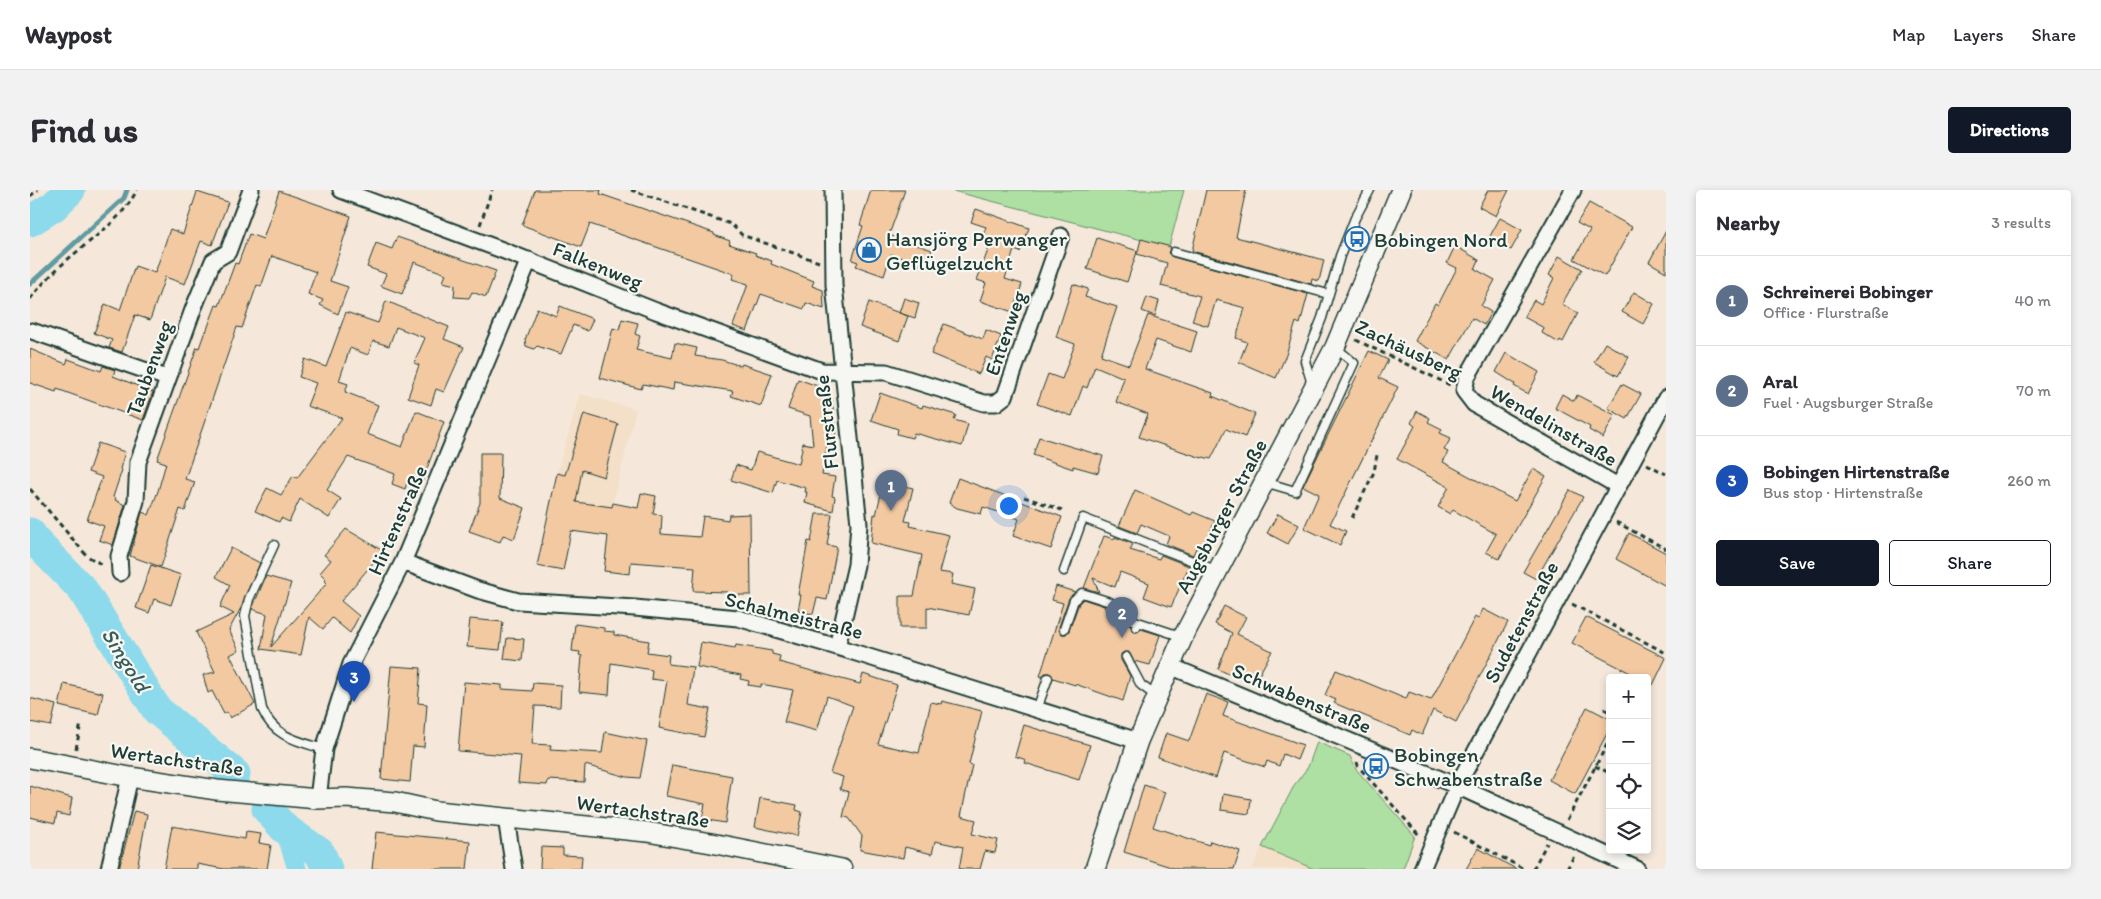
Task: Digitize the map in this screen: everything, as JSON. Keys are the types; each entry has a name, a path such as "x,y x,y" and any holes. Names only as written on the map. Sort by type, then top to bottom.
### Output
{"street":[{"name":"Taubenweg","path":"120,573 119,556 136,501 138,462 167,378 213,261 228,252 251,190"},
{"name":"Falkenweg","path":"341,190 529,260 656,311 822,371 842,372"},
{"name":"Flurstraße","path":"834,190 833,267 842,372 859,524 856,565 837,647"},
{"name":"Augsburger Straße","path":"1095,869 1138,741 1156,696 1183,637 1266,482 1338,340 1401,190"},
{"name":"Wendelinstraße","path":"1572,190 1467,377 1464,391 1474,404 1618,486"},
{"name":"Entenweg","path":"842,372 886,372 984,403 996,403 1005,396 1061,236"},
{"name":"Hirtenstraße","path":"318,800 324,749 351,664 403,562 529,260"},
{"path":"32,331 167,378"},
{"name":"Sudetenstraße","path":"1422,869 1457,786 1666,398"},
{"name":"Schalmeistraße","path":"403,562 478,590 518,601 635,608 738,618 1138,741"},
{"name":"Schwabenstraße","path":"1170,666 1457,786 1637,869"},
{"name":"Wertachstraße","path":"30,758 130,777 217,790 318,800 346,798 394,802 436,811 647,832 842,869"},
{"path":"109,869 130,777"},
{"path":"506,818 514,869"}],"lane":[{"path":"1313,388 1305,361 1322,318 1342,249 1355,218 1370,190"},
{"path":"1174,252 1328,294"},
{"path":"1266,482 1294,491 1354,363 1338,340"},
{"path":"1064,572 1083,518 1218,571"},
{"path":"274,545 249,599 245,616 262,709 268,722 289,739 324,749"},
{"path":"1064,629 1074,600 1082,592 1110,602 1119,615 1137,624 1183,637"},
{"path":"1126,656 1141,685 1156,696"},
{"path":"1037,710 1048,678"}],"path":[{"path":"30,196 38,190"},
{"path":"30,299 40,286 71,256 112,224 130,205 137,190"},
{"path":"475,240 492,190"},
{"path":"631,190 731,224 742,235 833,267"},
{"name":"Zachäusberg","path":"1338,340 1464,391"},
{"path":"1352,518 1374,472 1377,454"},
{"path":"30,488 87,556 120,573"},
{"path":"1024,497 1062,510"},
{"path":"1602,515 1666,549"},
{"path":"1558,597 1666,653"},
{"path":"73,766 81,723"},
{"path":"1354,744 1358,766 1417,834 1433,842"},
{"path":"1533,869 1557,832 1606,746"},
{"path":"1595,766 1606,772"},
{"path":"1440,825 1524,869"}],"shaded area":[{"path":"580,394 636,409 612,507 547,525 557,473"},
{"path":"1262,847 1314,869 1252,869"}],"green space":[{"path":"949,190 1184,190 1169,247"},
{"path":"1317,742 1350,756 1355,768 1415,836 1403,869 1314,869 1262,847 1295,784 1308,767"}],"building":[{"path":"535,190 601,190 600,194 714,233 714,235 730,241 729,244 756,253 755,255 772,261 771,264 814,281 812,286 823,290 824,309 806,303 804,309 761,294 747,331 733,326 748,284 732,279 734,274 590,224 581,247 522,225"},
{"path":"871,190 905,190 889,235 932,250 926,267 891,254 884,276 856,266 858,262 852,260 863,226 860,225"},
{"path":"1206,190 1246,190 1236,237 1324,260 1319,281 1312,279 1311,284 1192,251"},
{"path":"1488,190 1509,190 1496,216 1479,207"},
{"path":"279,191 351,216 330,281 348,287 338,314 320,305 323,300 308,294 316,272 272,256 261,287 257,285 242,328 237,327 185,479 195,482 185,511 180,509 161,567 130,556 142,512 149,515 158,491 166,463 157,460 197,347 199,348 216,305 219,306 235,263 238,264 249,234 263,239"},
{"path":"197,192 228,202 212,245 201,241 185,284 165,277 150,320 135,315 122,352 109,348 112,340 94,333 105,304 120,310 135,266 155,273 170,229 183,234"},
{"path":"1589,203 1632,227 1605,276 1574,259 1590,230 1577,223"},
{"path":"976,209 1029,228 1020,252 1014,250 1005,279 1022,284 1013,312 980,301 986,283 977,280 991,242 982,238 986,227 971,222"},
{"path":"1500,218 1522,230 1511,250 1489,238"},
{"path":"1666,231 1666,272 1649,262"},
{"path":"397,237 496,271 486,297 472,292 469,298 454,297 455,285 443,282 446,274 414,262 402,294 381,286 386,274 367,267 376,243 392,249"},
{"path":"1097,238 1138,251 1141,239 1171,247 1168,253 1173,257 1308,294 1300,324 1296,322 1286,355 1276,378 1239,362 1247,342 1236,338 1245,308 1216,300 1208,326 1192,321 1200,296 1161,286 1167,263 1137,254 1137,252 1127,282 1087,269"},
{"path":"1455,246 1479,260 1475,269 1495,280 1481,306 1491,312 1484,325 1472,318 1449,360 1415,341 1435,303 1438,305 1457,268 1447,263"},
{"path":"1559,256 1582,269 1562,304 1578,313 1563,342 1560,340 1559,343 1542,333 1544,328 1524,317 1534,300 1541,304 1554,278 1549,275"},
{"path":"1073,284 1088,289 1085,297 1117,307 1101,355 1129,365 1148,315 1197,331 1191,352 1156,340 1145,369 1213,393 1212,396 1255,414 1245,437 1226,429 1211,459 1202,458 1139,437 1148,414 1116,402 1124,378 1095,366 1087,388 1083,386 1072,416 1037,404 1048,374 1062,379 1075,344 1056,337"},
{"path":"1634,292 1654,304 1643,324 1622,312"},
{"path":"1147,297 1159,301 1155,316 1142,311"},
{"path":"904,298 919,303 915,318 899,313"},
{"path":"386,301 449,327 444,339 464,347 444,392 436,389 431,405 408,397 419,365 414,363 425,338 396,327 389,346 373,341 368,355 350,348 339,381 348,384 345,392 378,405 367,434 402,447 416,411 444,422 422,482 409,477 405,489 392,484 395,474 348,457 327,490 341,499 329,518 300,499 289,522 281,518 279,522 255,511 267,488 281,495 293,476 297,478 342,418 307,406 316,383 299,377 305,359 326,367 346,312 378,323"},
{"path":"869,302 908,316 899,341 860,327"},
{"path":"560,306 593,319 588,331 573,325 561,354 537,346 534,349 526,346 525,340 537,308 556,316"},
{"path":"622,319 638,323 635,334 640,336 636,350 672,358 675,343 697,348 695,356 722,360 741,366 742,364 772,374 761,406 731,396 733,391 674,382 673,390 643,384 641,389 600,378 613,328 619,330"},
{"path":"944,324 983,339 986,330 1001,336 992,360 986,357 979,374 931,354"},
{"path":"1605,343 1629,357 1618,376 1594,362"},
{"path":"30,349 66,364 68,359 101,371 103,366 115,370 113,376 153,392 143,420 57,389 56,392 30,383"},
{"path":"1369,351 1388,360 1379,378 1398,387 1330,524 1346,531 1340,545 1304,528 1319,494 1303,486"},
{"path":"1506,353 1539,372 1528,394 1496,372"},
{"path":"798,379 823,388 821,395 832,398 836,439 828,440 822,475 835,477 832,496 835,497 833,511 805,503 806,488 777,480 773,493 731,480 736,465 751,470 757,452 799,464 803,443 813,445 810,416 788,409"},
{"path":"1622,384 1641,394 1627,419 1608,408"},
{"path":"880,393 922,408 923,405 956,415 954,420 968,424 962,446 914,433 912,438 897,434 898,429 871,420"},
{"path":"1562,394 1574,401 1577,395 1615,415 1603,438 1589,430 1590,427 1555,408"},
{"path":"1417,411 1430,418 1428,422 1442,429 1440,433 1451,438 1444,450 1448,452 1443,462 1515,501 1533,469 1546,476 1499,559 1486,552 1496,534 1453,510 1450,514 1438,507 1449,487 1397,459 1415,426 1411,423"},
{"path":"584,414 618,424 604,477 582,470 576,502 612,507 613,503 638,508 641,493 656,496 653,514 662,515 661,534 700,537 703,516 728,520 729,515 750,514 751,595 727,595 727,592 693,591 695,567 631,562 630,574 604,571 608,536 571,531 563,571 537,566 557,473 565,475"},
{"path":"1039,437 1103,456 1098,473 1073,466 1073,469 1033,455"},
{"path":"98,443 125,452 120,469 122,470 113,497 125,505 113,545 99,540 104,526 87,520 102,477 88,472"},
{"path":"480,453 501,453 500,498 525,508 514,539 503,535 500,542 469,531 480,503"},
{"path":"958,478 1062,517 1051,549 1013,536 1019,519 983,507 981,514 957,508 949,503"},
{"path":"884,481 913,488 905,521 911,522 910,526 949,535 939,572 953,574 951,584 975,589 969,615 927,607 927,628 900,628 900,596 914,596 922,555 871,543 874,514 876,515"},
{"path":"1135,490 1191,515 1193,512 1215,521 1202,550 1196,548 1193,555 1166,544 1169,536 1141,524 1137,533 1119,526"},
{"path":"1570,490 1583,497 1536,579 1523,572"},
{"path":"816,514 832,514 827,545 837,547 827,600 817,598 813,614 798,611 801,595 798,595 808,541 811,542"},
{"path":"1278,514 1299,525 1288,544 1267,533"},
{"path":"346,529 383,551 341,601 359,616 350,633 332,618 323,629 309,617 301,655 261,649 267,614 252,609 266,576 291,583 271,647 327,583 320,573 331,560 324,555"},
{"path":"1629,533 1666,553 1666,586 1616,559"},
{"path":"1104,536 1114,539 1115,537 1133,544 1130,550 1159,559 1161,555 1189,566 1171,607 1144,597 1149,583 1120,572 1115,587 1093,578 1099,592 1084,588"},
{"path":"231,548 260,563 242,606 229,630 239,650 230,655 255,704 230,718 227,712 224,714 212,691 208,693 203,675 215,672 196,632 234,614 220,607 230,585 216,577"},
{"path":"151,565 181,575 171,605 154,599 149,613 136,608"},
{"path":"1056,586 1075,592 1069,598 1059,627 1062,634 1066,634 1069,631 1079,603 1083,599 1104,606 1109,618 1131,625 1133,632 1141,629 1160,635 1150,665 1134,661 1129,652 1121,654 1121,660 1130,676 1123,701 1053,678 1049,673 1045,673 1042,677 1040,676 1063,603 1052,600"},
{"path":"1224,606 1246,617 1237,634 1272,651 1254,684 1234,674 1233,676 1218,669 1232,633 1215,624"},
{"path":"1483,609 1508,622 1456,722 1433,710 1422,735 1412,730 1410,735 1334,703 1336,700 1325,695 1336,670 1406,699 1409,692 1431,700 1475,617 1478,619"},
{"path":"1586,617 1666,658 1653,685 1651,684 1651,674 1632,674 1572,643"},
{"path":"470,619 503,622 500,650 467,647"},
{"path":"575,624 604,628 604,631 614,632 614,635 649,641 647,652 669,655 668,664 693,667 688,705 710,709 704,737 659,728 667,681 651,679 652,670 611,663 609,695 579,692 582,656 579,655 580,652 572,651"},
{"path":"507,638 524,639 522,661 504,659"},
{"path":"701,642 735,648 736,645 772,651 772,654 780,656 779,662 860,684 863,674 897,685 878,744 919,753 931,702 941,704 942,701 982,711 969,764 972,765 961,816 976,820 972,834 998,840 995,853 985,851 980,869 959,869 963,847 935,841 932,854 905,847 903,858 860,850 862,836 849,818 843,817 849,792 840,789 843,777 830,773 853,706 827,696 817,731 784,722 793,690 761,684 761,687 748,685 749,681 740,679 741,675 697,667"},
{"path":"391,666 421,668 418,703 427,704 424,747 413,746 410,782 381,779"},
{"path":"464,682 502,685 502,689 532,691 533,683 561,685 560,707 535,706 532,744 551,745 550,750 602,753 605,732 647,741 640,778 627,777 585,765 584,782 548,780 547,785 518,783 521,756 458,751"},
{"path":"64,684 103,693 98,715 59,706"},
{"path":"1206,694 1228,702 1223,716 1303,745 1297,760 1283,754 1279,766 1267,761 1265,767 1224,753 1216,778 1158,757 1166,733 1189,741"},
{"path":"30,698 56,705 51,726 30,722"},
{"path":"1587,707 1606,717 1606,736 1575,794 1549,780"},
{"path":"1024,725 1090,745 1079,780 1025,763 1026,760 1015,756"},
{"path":"672,765 732,776 725,823 702,819 705,804 666,796"},
{"path":"1144,785 1165,792 1153,827 1209,845 1210,841 1240,851 1234,869 1177,869 1124,852"},
{"path":"30,786 72,798 69,816 57,813 55,823 30,817"},
{"path":"1223,794 1251,799 1249,814 1221,810"},
{"path":"760,798 797,805 796,810 802,812 797,836 755,827"},
{"path":"134,811 147,814 137,869 119,869"},
{"path":"172,826 245,839 246,832 261,834 259,843 271,845 267,869 224,869 197,864 197,869 164,869"},
{"path":"376,832 470,841 467,869 372,869"},
{"path":"541,847 563,848 563,855 582,856 581,869 540,869"},
{"path":"1478,848 1516,869 1466,869"}],"waterway":[{"name":"Singold","path":"30,221 54,206 70,190"},
{"path":"30,284 124,198 127,190"},
{"name":"Singold","path":"30,533 37,543 82,589 157,710 235,774"},
{"name":"Singold","path":"267,809 284,828 320,853 327,869"},
{"path":"284,828 297,869"}],"place":[{"name":"Bobingen Nord","path":"1357,239"},
{"name":"Hansjörg Perwanger Geflügelzucht","path":"869,250"},
{"name":"Schreinerei Bobinger","path":"891,511"},
{"name":"Aral","path":"1122,638"},
{"name":"Bobingen Hirtenstraße","path":"354,702"},
{"name":"Bobingen Schwabenstraße","path":"1376,766"}]}
